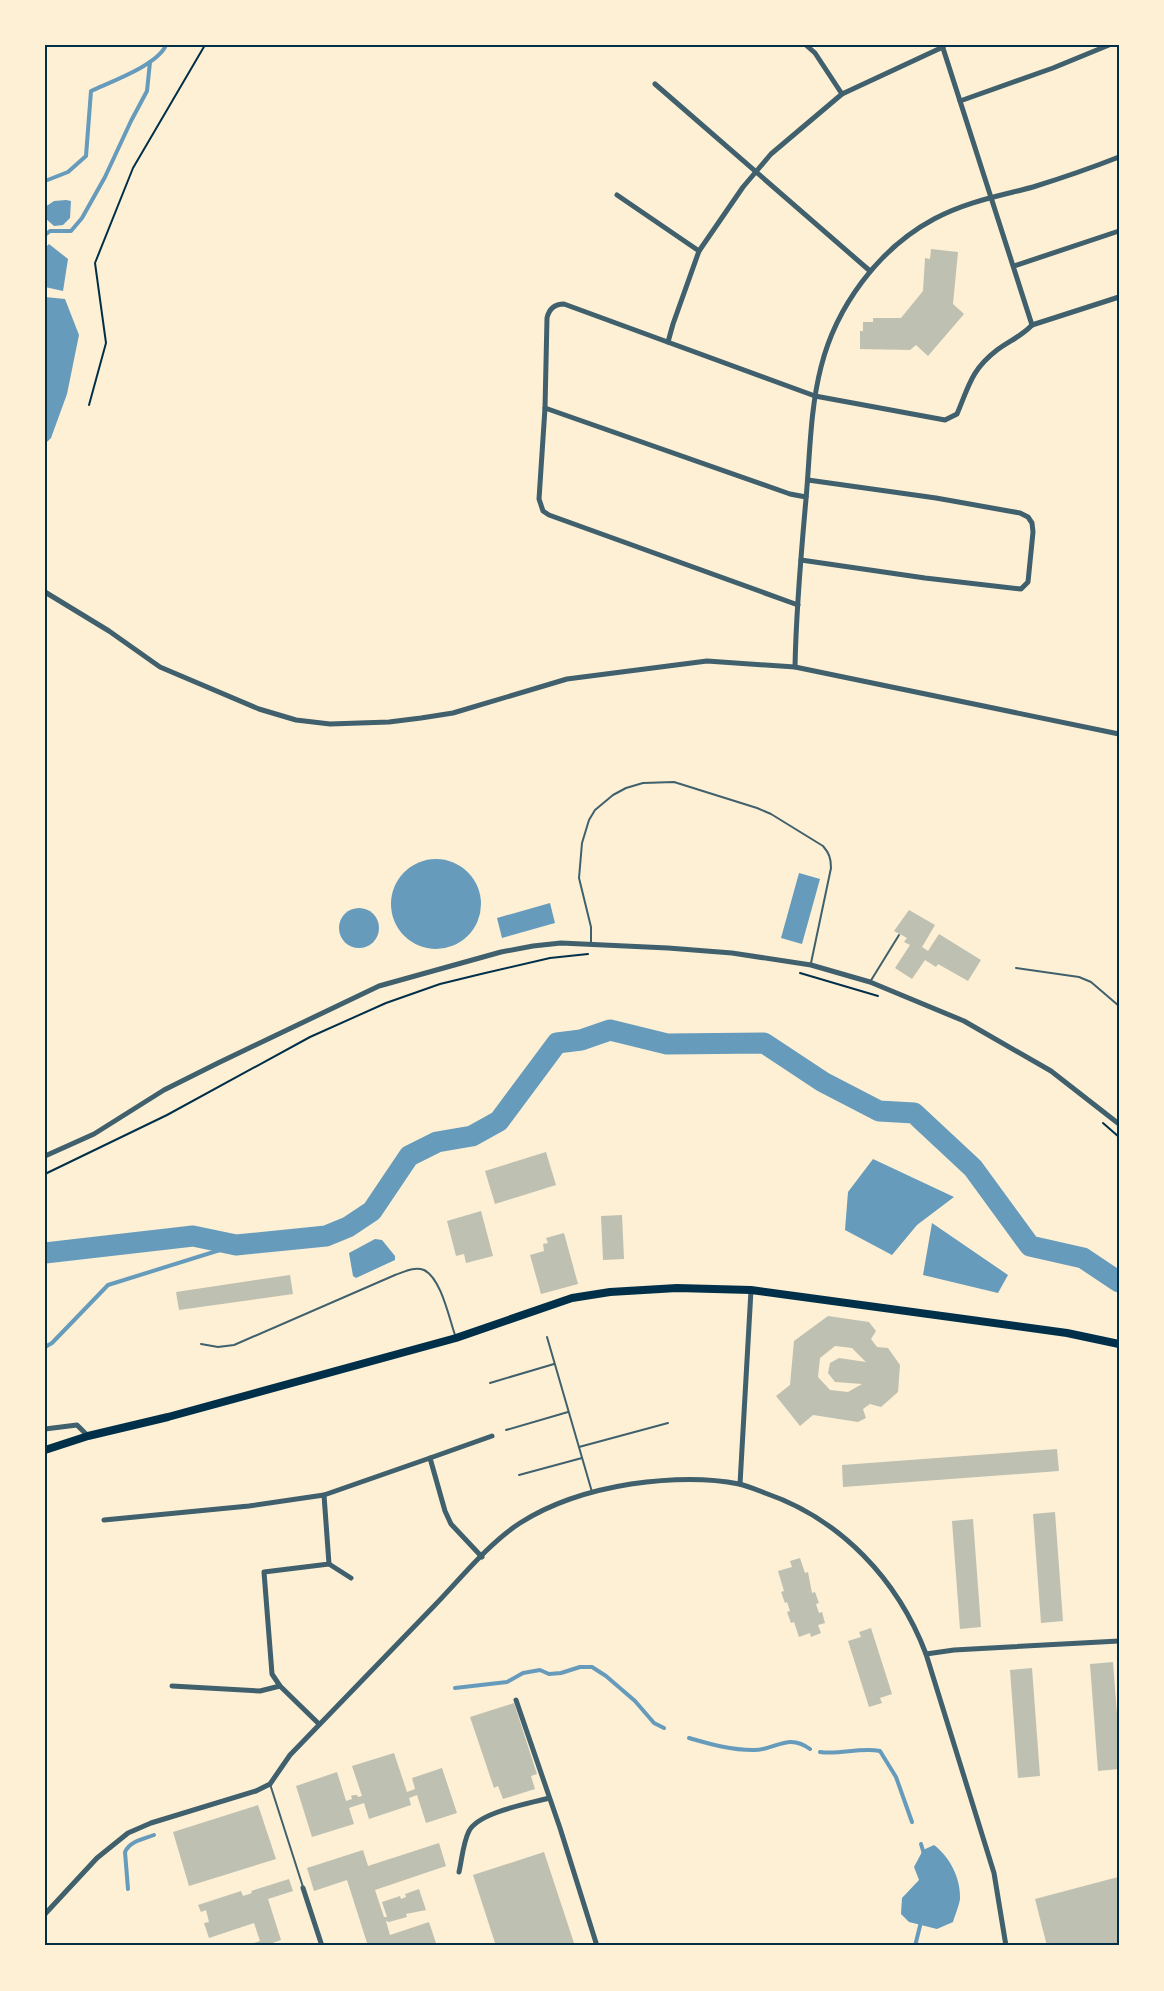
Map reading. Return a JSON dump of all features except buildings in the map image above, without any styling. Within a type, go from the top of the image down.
[{"type":"main road","points":[[45,1450],[88,1436],[168,1417],[456,1338],[572,1298],[610,1292],[677,1288],[751,1290],[1056,1332],[1119,1344]]},
{"type":"street","points":[[806,45],[815,53],[842,94]]},
{"type":"street","points":[[960,101],[1053,68],[1109,45]]},
{"type":"street","points":[[668,342],[699,251],[756,170],[795,132],[842,94],[942,46],[1032,325]]},
{"type":"street","points":[[654,84],[870,271]]},
{"type":"street","points":[[795,667],[801,560],[815,396],[821,367],[835,328],[856,290],[870,271],[906,238],[931,221],[965,206],[1074,174],[1119,157]]},
{"type":"street","points":[[617,195],[699,251]]},
{"type":"street","points":[[1014,266],[1119,231]]},
{"type":"street","points":[[798,605],[543,511],[539,499],[548,313],[554,306],[564,304],[815,396],[855,405],[949,419],[957,414],[964,391],[982,363],[1026,332],[1032,325],[1119,297]]},
{"type":"street","points":[[545,408],[790,495],[806,497]]},
{"type":"street","points":[[801,560],[1021,589],[1028,582],[1032,524],[1028,517],[1020,513],[936,498],[808,480]]},
{"type":"street","points":[[45,592],[109,631],[160,667],[259,709],[296,720],[330,724],[389,722],[442,715],[567,679],[707,661],[795,667],[1119,734]]},
{"type":"street","points":[[45,1156],[94,1134],[164,1090],[209,1067],[379,986],[469,961],[533,946],[561,943],[732,953],[811,965],[870,982],[964,1021],[1051,1071],[1119,1124]]},
{"type":"street","points":[[740,1484],[751,1290]]},
{"type":"street","points":[[45,1429],[77,1425],[88,1436]]},
{"type":"street","points":[[104,1520],[249,1506],[324,1495],[492,1436]]},
{"type":"street","points":[[430,1458],[445,1512],[451,1524],[482,1557]]},
{"type":"street","points":[[45,1914],[97,1858],[128,1833],[152,1823],[256,1791],[270,1784],[290,1755],[482,1557],[519,1523],[557,1504],[592,1492],[644,1482],[672,1480],[740,1484],[810,1512],[839,1532],[878,1571],[900,1601],[918,1632],[926,1654],[996,1880],[1006,1946]]},
{"type":"street","points":[[324,1495],[329,1564]]},
{"type":"street","points":[[320,1724],[280,1686],[272,1674],[264,1572],[329,1564],[351,1578]]},
{"type":"street","points":[[926,1654],[954,1650],[1119,1641]]},
{"type":"street","points":[[172,1686],[260,1691],[280,1686]]},
{"type":"street","points":[[516,1700],[597,1946]]},
{"type":"street","points":[[459,1872],[468,1833],[476,1822],[549,1798]]},
{"type":"street","points":[[303,1888],[322,1946]]},
{"type":"lane","points":[[591,944],[591,927],[579,878],[582,843],[589,820],[602,803],[626,788],[643,783],[674,782],[764,811],[823,846],[828,852],[831,868],[811,965]]},
{"type":"lane","points":[[870,982],[899,935]]},
{"type":"lane","points":[[1016,968],[1079,977],[1091,982],[1119,1006]]},
{"type":"lane","points":[[201,1344],[218,1347],[234,1345],[396,1275],[417,1269],[424,1270],[433,1277],[441,1292],[456,1338]]},
{"type":"lane","points":[[547,1337],[592,1492]]},
{"type":"lane","points":[[490,1383],[554,1364]]},
{"type":"lane","points":[[507,1430],[568,1412]]},
{"type":"lane","points":[[579,1447],[668,1423]]},
{"type":"lane","points":[[519,1476],[582,1458]]},
{"type":"lane","points":[[270,1784],[303,1888]]},
{"type":"path","points":[[90,405],[106,343],[95,263],[134,168],[205,45]]},
{"type":"path","points":[[45,1174],[176,1111],[310,1037],[386,1003],[440,984],[481,974],[550,958],[591,954]]},
{"type":"path","points":[[794,971],[882,997]]},
{"type":"path","points":[[1101,1122],[1119,1137]]},
{"type":"water","points":[[54,201],[71,201],[70,218],[63,225],[54,226],[45,218],[45,207]]},
{"type":"water","points":[[49,244],[68,259],[63,291],[45,287],[45,248]]},
{"type":"water","points":[[45,297],[65,299],[79,335],[67,394],[51,438],[45,444]]},
{"type":"water","points":[[436,859],[453,863],[468,872],[477,887],[481,904],[477,921],[468,936],[453,945],[436,949],[419,945],[404,936],[395,921],[391,904],[395,887],[404,872],[419,863]]},
{"type":"water","points":[[799,873],[820,879],[802,944],[781,938]]},
{"type":"water","points":[[550,903],[555,923],[502,938],[497,918]]},
{"type":"water","points":[[359,908],[373,914],[379,928],[373,942],[359,948],[345,942],[339,928],[345,914]]},
{"type":"water","points":[[873,1159],[954,1197],[917,1225],[892,1255],[845,1230],[848,1192]]},
{"type":"water","points":[[932,1223],[1008,1275],[998,1293],[923,1275]]},
{"type":"water","points":[[375,1239],[382,1240],[395,1256],[395,1260],[356,1278],[353,1276],[349,1253]]},
{"type":"water","points":[[934,1845],[953,1869],[960,1891],[953,1922],[937,1929],[909,1922],[901,1914],[902,1898],[919,1880],[914,1867],[923,1850]]},
{"type":"waterway","points":[[45,181],[68,172],[86,156],[91,91],[144,66],[154,59],[166,45]]},
{"type":"waterway","points":[[45,235],[50,231],[71,231],[82,218],[147,91],[150,62]]},
{"type":"waterway","points":[[45,1253],[193,1236],[236,1245],[326,1236],[348,1227],[372,1211],[409,1156],[437,1142],[472,1136],[499,1121],[557,1043],[581,1040],[610,1030],[667,1044],[764,1043],[823,1082],[879,1111],[914,1113],[973,1168],[1030,1246],[1083,1258],[1119,1282]]},
{"type":"waterway","points":[[45,1347],[52,1343],[108,1285],[236,1245]]},
{"type":"waterway","points":[[455,1688],[507,1682],[523,1673],[540,1670],[549,1674],[580,1667],[592,1667],[635,1701],[654,1723],[664,1728]]},
{"type":"waterway","points":[[689,1738],[745,1750],[761,1750],[788,1742],[802,1744],[810,1749]]},
{"type":"waterway","points":[[820,1752],[880,1751],[896,1777],[912,1822]]},
{"type":"waterway","points":[[128,1889],[125,1852],[134,1843],[154,1835]]},
{"type":"waterway","points":[[921,1844],[924,1854]]},
{"type":"waterway","points":[[915,1946],[921,1922]]}]
